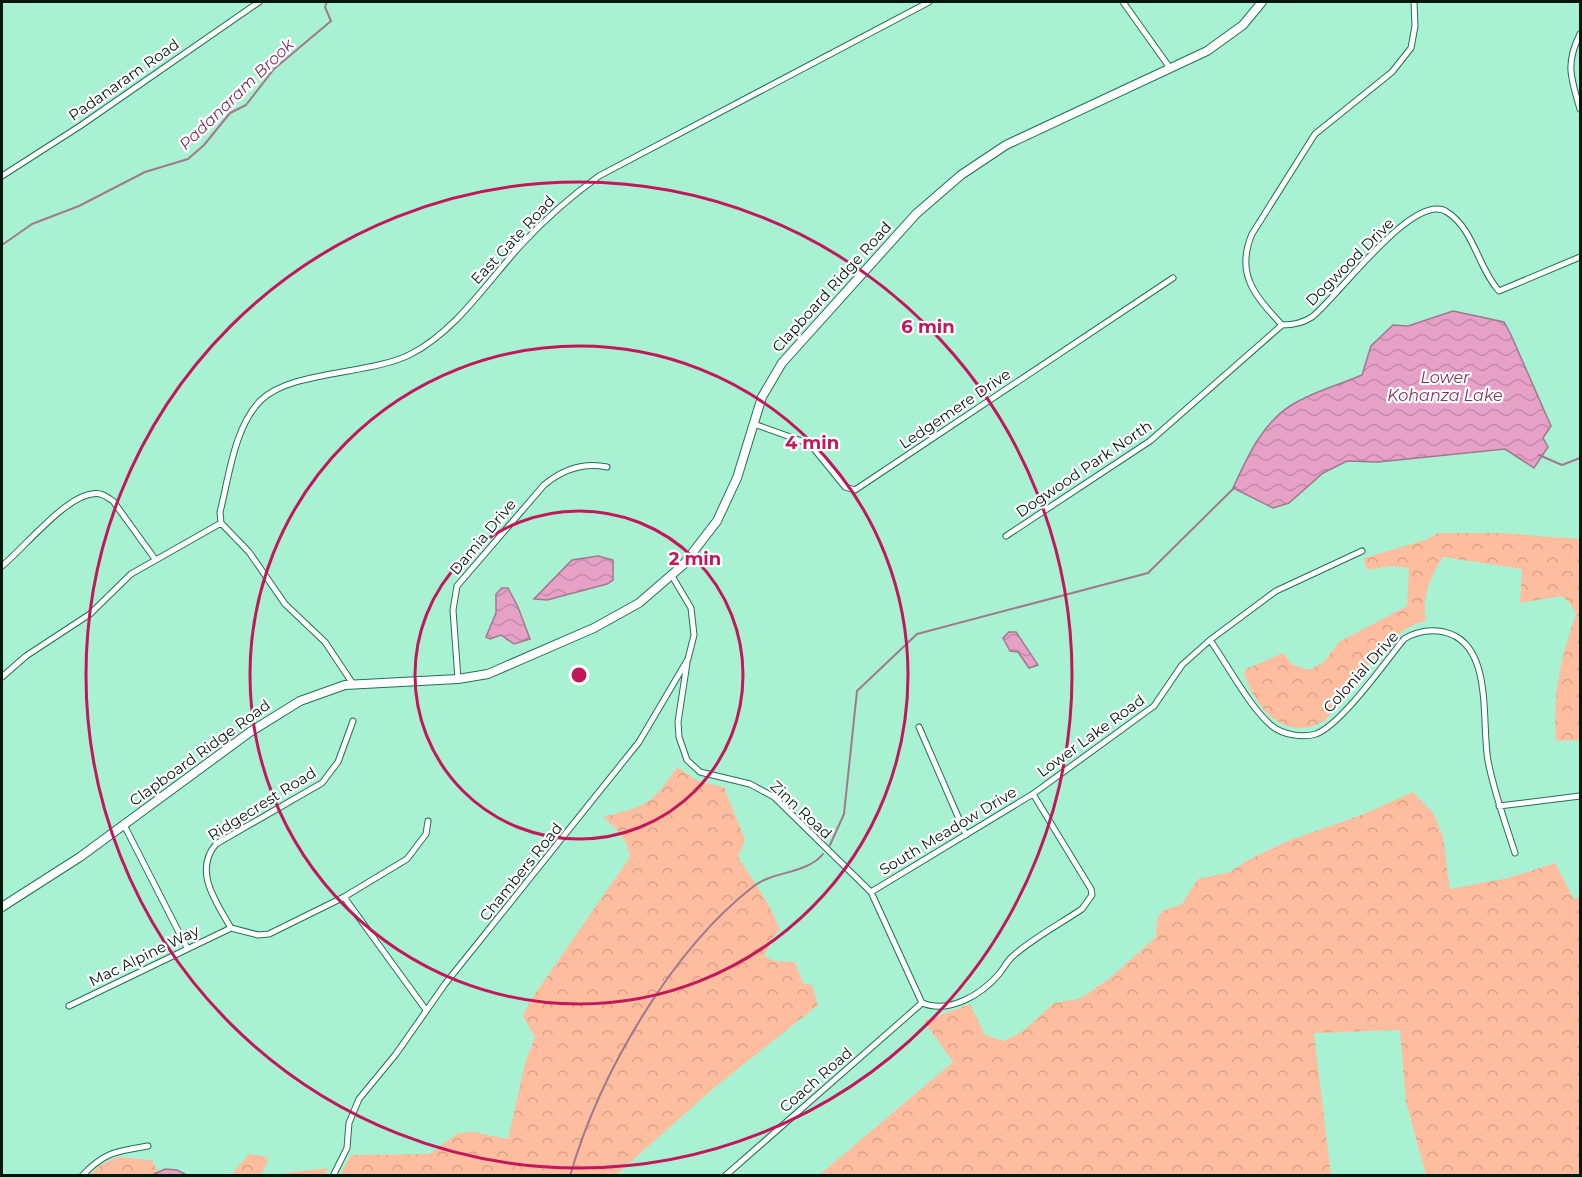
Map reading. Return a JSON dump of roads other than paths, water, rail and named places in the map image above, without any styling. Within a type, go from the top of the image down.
[{"type":"main road","name":"Clapboard Ridge Road","points":[[2,907],[65,868],[279,712],[323,692],[353,684],[458,679],[488,674],[594,628],[639,603],[672,576],[701,542],[728,500],[768,384],[791,351],[894,237],[937,194],[1013,141],[1170,68],[1225,39],[1243,25],[1262,2]]},
{"type":"street","name":"Padanaram Road","points":[[2,176],[80,126],[259,2]]},
{"type":"street","name":"East Gate Road","points":[[221,523],[220,512],[242,433],[249,417],[270,394],[306,381],[410,355],[445,330],[552,211],[599,176],[929,2]]},
{"type":"street","points":[[1122,2],[1170,68]]},
{"type":"street","points":[[1282,325],[1260,302],[1244,267],[1246,247],[1315,134],[1392,72],[1411,48],[1415,26],[1414,2]]},
{"type":"street","points":[[1581,34],[1571,53],[1570,78],[1581,109]]},
{"type":"street","name":"Dogwood Drive","points":[[1282,325],[1294,325],[1311,318],[1375,250],[1410,219],[1429,209],[1445,210],[1461,222],[1487,279],[1499,291],[1581,257]]},
{"type":"street","name":"Ledgemere Drive","points":[[754,424],[810,444],[845,487],[855,490],[1173,278]]},
{"type":"street","name":"Dogwood Park North","points":[[1006,536],[1150,441],[1282,325]]},
{"type":"street","name":"Damia Drive","points":[[458,679],[454,596],[464,575],[544,485],[557,474],[594,464],[607,467]]},
{"type":"street","points":[[2,566],[75,500],[92,494],[104,495],[113,501],[155,559]]},
{"type":"street","points":[[2,677],[26,656],[90,614],[131,574],[221,523],[249,552],[285,604],[328,646],[353,684]]},
{"type":"street","name":"Lower Lake Road","points":[[1033,794],[1154,706],[1182,665],[1210,640],[1276,591],[1362,551]]},
{"type":"street","name":"Chambers Road","points":[[333,1176],[346,1148],[349,1123],[359,1099],[396,1054],[426,1010],[639,742],[688,659],[694,635],[691,608],[672,576]]},
{"type":"street","name":"Colonial Drive","points":[[1210,640],[1261,714],[1273,727],[1285,733],[1303,736],[1317,733],[1340,716],[1404,639],[1413,634],[1432,630],[1461,639],[1478,662],[1488,757],[1515,853]]},
{"type":"street","name":"Zinn Road","points":[[688,659],[678,722],[679,737],[687,760],[700,772],[750,784],[774,797],[871,892],[922,1003]]},
{"type":"street","name":"Ridgecrest Road","points":[[231,928],[207,880],[206,866],[209,853],[216,844],[322,783],[338,762],[353,721]]},
{"type":"street","points":[[919,727],[966,834]]},
{"type":"street","name":"South Meadow Drive","points":[[871,892],[1033,794],[1091,889],[1089,901],[1083,909],[1011,957],[998,975],[974,994],[953,1006],[934,1008],[922,1003]]},
{"type":"street","points":[[1500,806],[1581,796]]},
{"type":"street","points":[[231,928],[258,935],[269,934],[344,897],[407,859],[426,834],[428,821]]},
{"type":"street","points":[[124,825],[187,948]]},
{"type":"street","points":[[344,897],[426,1010]]},
{"type":"street","name":"Mac Alpine Way","points":[[69,1006],[231,928]]},
{"type":"street","name":"Coach Road","points":[[724,1176],[922,1003]]},
{"type":"street","points":[[82,1176],[97,1160],[107,1154],[148,1146]]},
{"type":"water","name":"Lower Kohanza Lake","points":[[1453,311],[1504,322],[1511,335],[1551,426],[1543,438],[1548,447],[1534,468],[1505,449],[1378,462],[1347,461],[1323,473],[1289,503],[1273,508],[1233,488],[1256,443],[1280,414],[1307,397],[1362,375],[1371,346],[1393,325],[1408,326]]},
{"type":"water","points":[[598,556],[613,560],[613,580],[607,584],[547,600],[534,599],[572,560]]},
{"type":"water","points":[[502,588],[508,588],[530,639],[514,644],[501,635],[490,639],[486,637],[496,613],[496,594]]},
{"type":"water","points":[[1009,632],[1016,632],[1038,665],[1029,668],[1018,652],[1010,651],[1003,638]]},
{"type":"water","points":[[165,1169],[177,1170],[187,1175],[152,1175]]},
{"type":"waterway","name":"Padanaram Brook","points":[[2,245],[32,224],[79,206],[145,172],[188,159],[204,145],[230,113],[246,105],[274,69],[331,21],[325,7],[327,2]]},
{"type":"waterway","points":[[1539,455],[1562,465],[1580,458]]},
{"type":"waterway","points":[[830,845],[844,814],[857,691],[917,634],[1148,573],[1235,487]]},
{"type":"waterway","points":[[570,1176],[599,1097],[619,1057],[667,979],[694,944],[723,913],[754,886],[771,877],[808,865],[823,854]]}]
